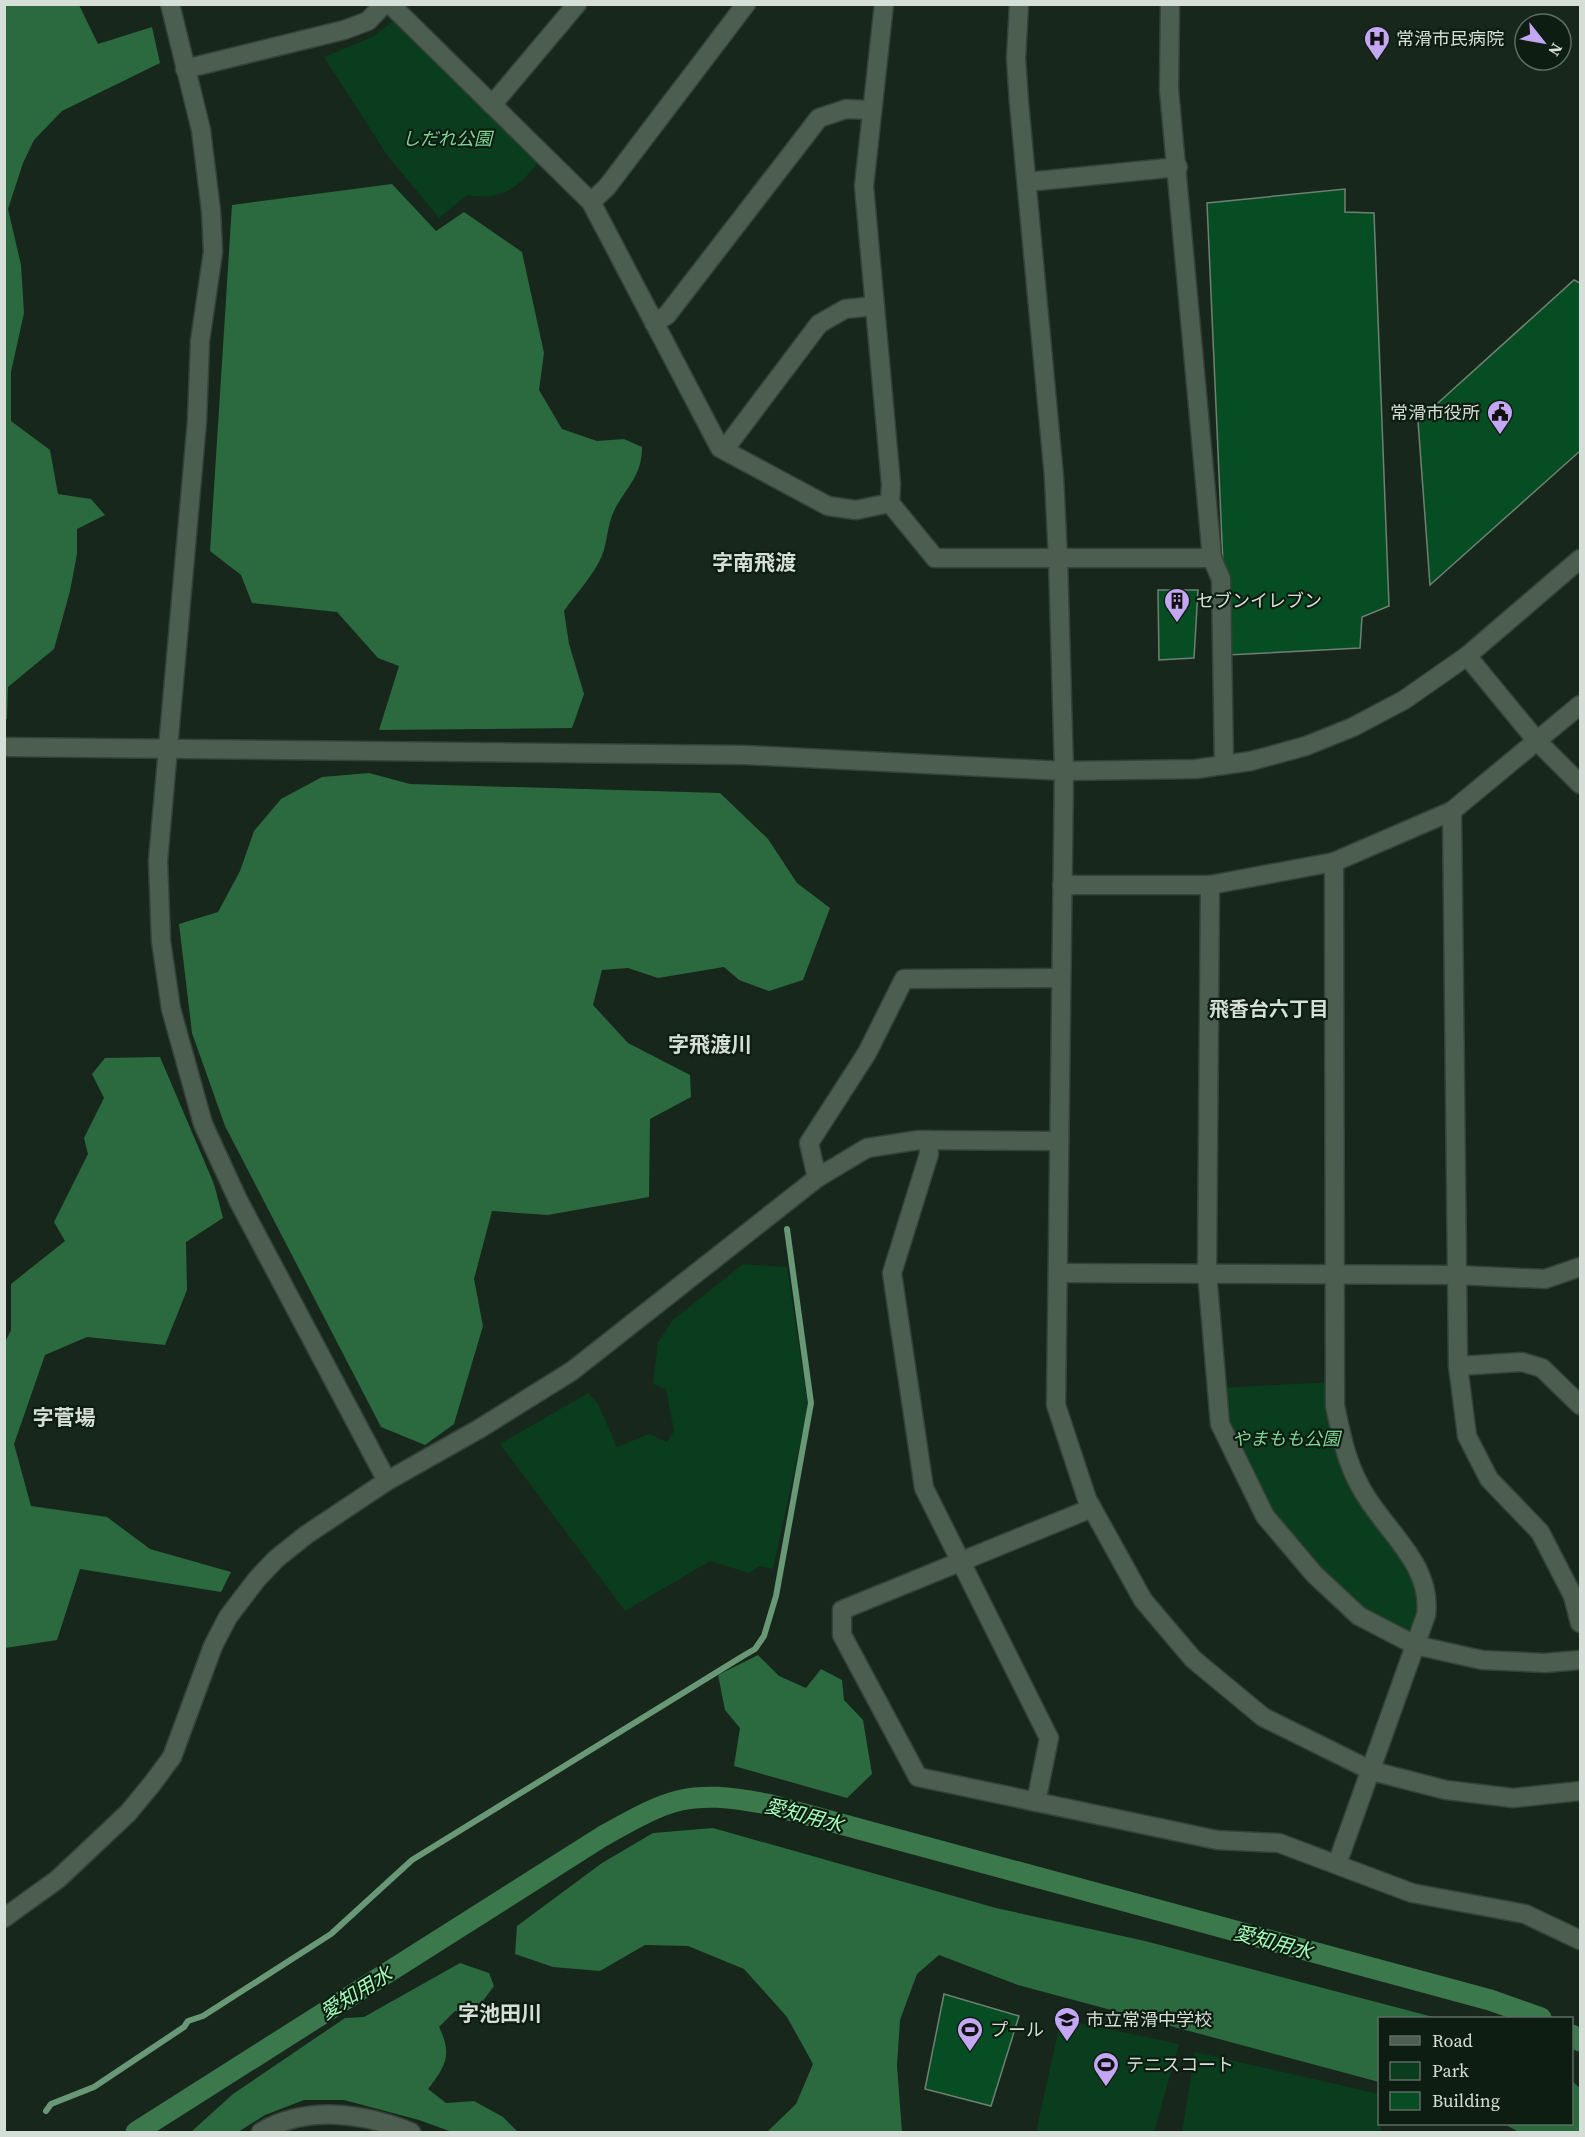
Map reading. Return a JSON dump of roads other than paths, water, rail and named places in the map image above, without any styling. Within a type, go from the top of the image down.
[{"type":"street","points":[[170,4],[201,130],[211,211],[213,252],[200,341],[197,421],[158,861],[161,941],[171,1010],[203,1124],[238,1200],[387,1481]]},
{"type":"street","points":[[185,69],[344,30],[368,21],[384,4]]},
{"type":"street","points":[[390,4],[591,202],[720,448],[828,506],[856,510],[890,503]]},
{"type":"street","points":[[492,105],[577,4]]},
{"type":"street","points":[[591,202],[607,187],[746,4]]},
{"type":"street","points":[[884,4],[864,186],[891,484],[890,503],[935,558],[1212,558]]},
{"type":"street","points":[[1019,4],[1016,58],[1054,477],[1064,771],[1058,1141],[1060,1273],[1056,1405],[1092,1508],[1143,1600],[1193,1659],[1263,1717],[1372,1771],[1446,1790],[1513,1798],[1581,1791]]},
{"type":"street","points":[[1170,4],[1168,67],[1212,558],[1221,579],[1224,765]]},
{"type":"street","points":[[654,323],[667,315],[819,118],[846,108],[872,110]]},
{"type":"street","points":[[1027,182],[1178,167]]},
{"type":"street","points":[[724,450],[819,324],[845,309],[875,306]]},
{"type":"street","points":[[4,747],[745,755],[1064,771],[1196,769],[1251,761],[1306,746],[1353,728],[1404,700],[1467,656],[1581,559]]},
{"type":"street","points":[[1467,656],[1537,741],[1581,784]]},
{"type":"street","points":[[1062,885],[1210,885],[1334,862],[1452,811],[1581,705]]},
{"type":"street","points":[[1452,811],[1458,1366],[1467,1436],[1489,1479],[1540,1533],[1573,1596],[1581,1623]]},
{"type":"street","points":[[1334,862],[1334,1382],[1342,1441],[1360,1488],[1379,1519],[1417,1566],[1427,1591],[1426,1615],[1337,1864]]},
{"type":"street","points":[[1210,885],[1207,1273],[1221,1424],[1264,1516],[1314,1574],[1359,1616],[1415,1645],[1482,1660],[1545,1663],[1581,1660]]},
{"type":"street","points":[[817,1178],[809,1143],[867,1053],[904,978],[1061,978]]},
{"type":"street","points":[[4,1918],[58,1879],[128,1813],[152,1784],[172,1756],[213,1646],[228,1617],[257,1579],[276,1559],[306,1534],[387,1481],[479,1429],[572,1371],[817,1178],[867,1148],[928,1140],[1058,1141]]},
{"type":"street","points":[[928,1140],[929,1154],[892,1273],[924,1488],[1049,1738],[1036,1802]]},
{"type":"street","points":[[1060,1273],[1334,1273],[1545,1279],[1581,1268]]},
{"type":"street","points":[[1458,1366],[1522,1362],[1542,1368],[1581,1405]]},
{"type":"street","points":[[1092,1508],[842,1610],[842,1635],[918,1777],[1217,1840],[1279,1843],[1412,1893],[1525,1914],[1581,1940]]},
{"type":"street","points":[[261,2133],[280,2121],[336,2113],[391,2125],[411,2133]]},
{"type":"waterway","points":[[46,2111],[51,2104],[94,2087],[184,2027],[188,2021],[203,2016],[331,1934],[412,1860],[755,1649],[764,1636],[776,1596],[811,1403],[787,1229]]},
{"type":"waterway","name":"愛知用水","points":[[136,2132],[603,1836],[664,1805],[698,1798],[718,1797],[767,1804],[1490,2000],[1538,2017]]},
{"type":"waterway","name":"愛知用水","points":[[1573,2036],[1580,2041]]},
{"type":"place","name":"常滑市民病院","points":[[1377,62]]},
{"type":"place","name":"常滑市役所","points":[[1500,436]]},
{"type":"place","name":"セブンイレブン","points":[[1177,624]]},
{"type":"place","name":"市立常滑中学校","points":[[1067,2043]]},
{"type":"place","name":"プール","points":[[970,2053]]},
{"type":"place","name":"テニスコート","points":[[1106,2088]]},
{"type":"district","name":"字南飛渡","points":[[754,563]]},
{"type":"district","name":"飛香台六丁目","points":[[1269,1009]]},
{"type":"district","name":"字飛渡川","points":[[710,1045]]},
{"type":"district","name":"字菅場","points":[[64,1418]]},
{"type":"district","name":"字池田川","points":[[500,2014]]},
{"type":"park label","name":"しだれ公園","points":[[447,139]]},
{"type":"park label","name":"やまもも公園","points":[[1286,1439]]}]
